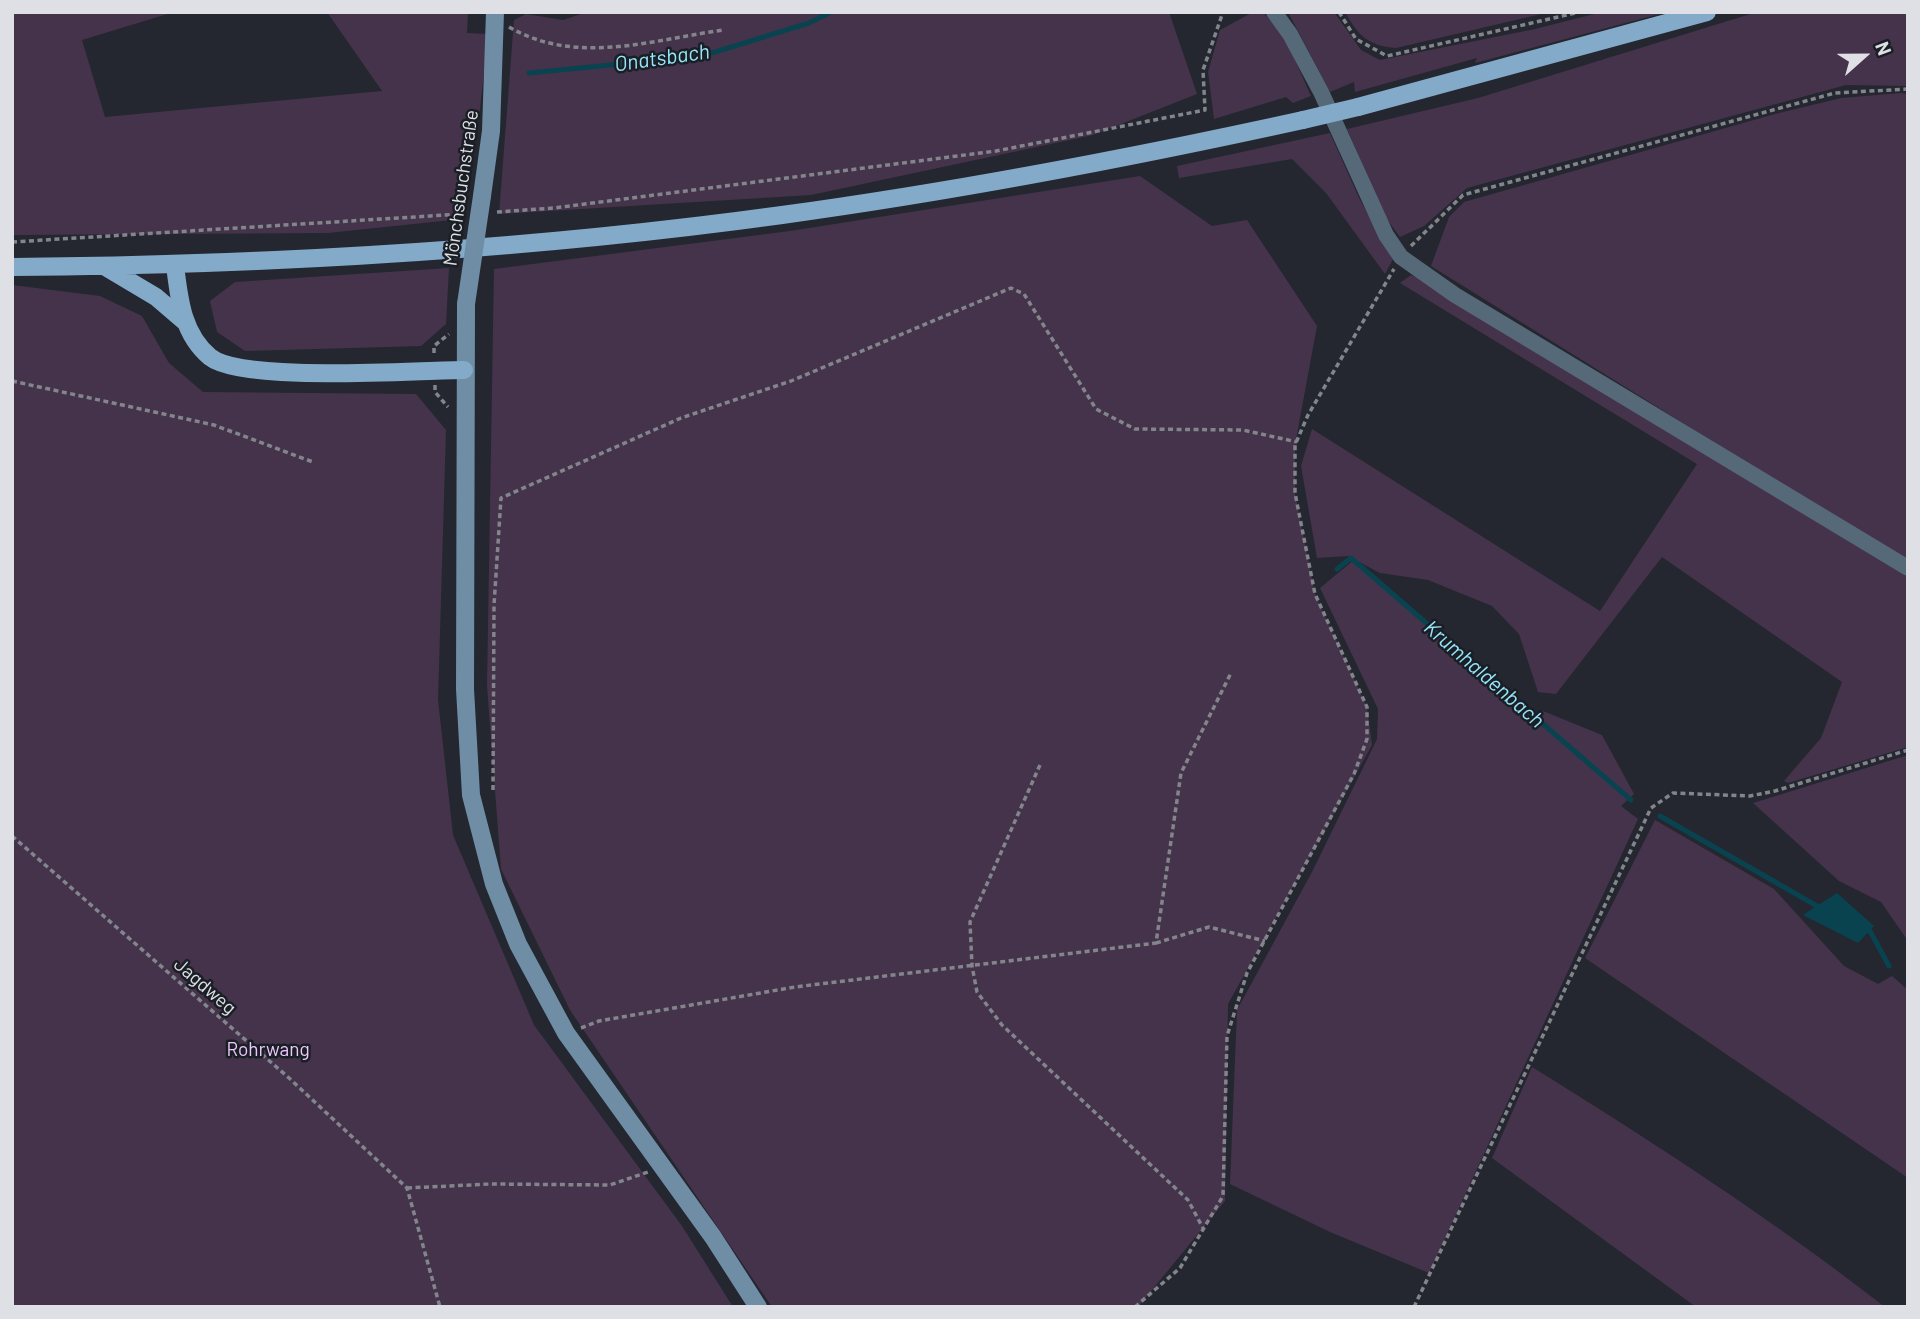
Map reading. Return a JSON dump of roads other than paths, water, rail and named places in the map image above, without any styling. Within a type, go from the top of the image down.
[{"type":"main road","points":[[12,267],[175,265],[494,246],[780,215],[1079,167],[1303,120],[1707,12]]},
{"type":"main road","points":[[175,265],[184,321]]},
{"type":"main road","points":[[103,266],[156,298],[184,321],[212,359],[240,370],[464,370]]},
{"type":"street","points":[[1274,12],[1297,46],[1361,186],[1401,257],[1455,295],[1908,568]]},
{"type":"street","name":"Mönchsbuchstraße","points":[[495,15],[491,131],[483,204],[466,303],[465,689],[471,795],[494,884],[518,944],[566,1033],[655,1174],[713,1237],[758,1307]]},
{"type":"water","points":[[1837,893],[1874,926],[1858,943],[1803,915]]},
{"type":"waterway","name":"Onatsbach","points":[[529,73],[702,56],[809,23],[831,12]]},
{"type":"waterway","name":"Krumhaldenbach","points":[[1337,569],[1351,558],[1631,800]]},
{"type":"waterway","name":"Krumhaldenbach","points":[[1660,816],[1817,906]]},
{"type":"waterway","name":"Krumhaldenbach","points":[[1870,931],[1889,966]]},
{"type":"park label","name":"Rohrwang","points":[[268,1050]]}]
